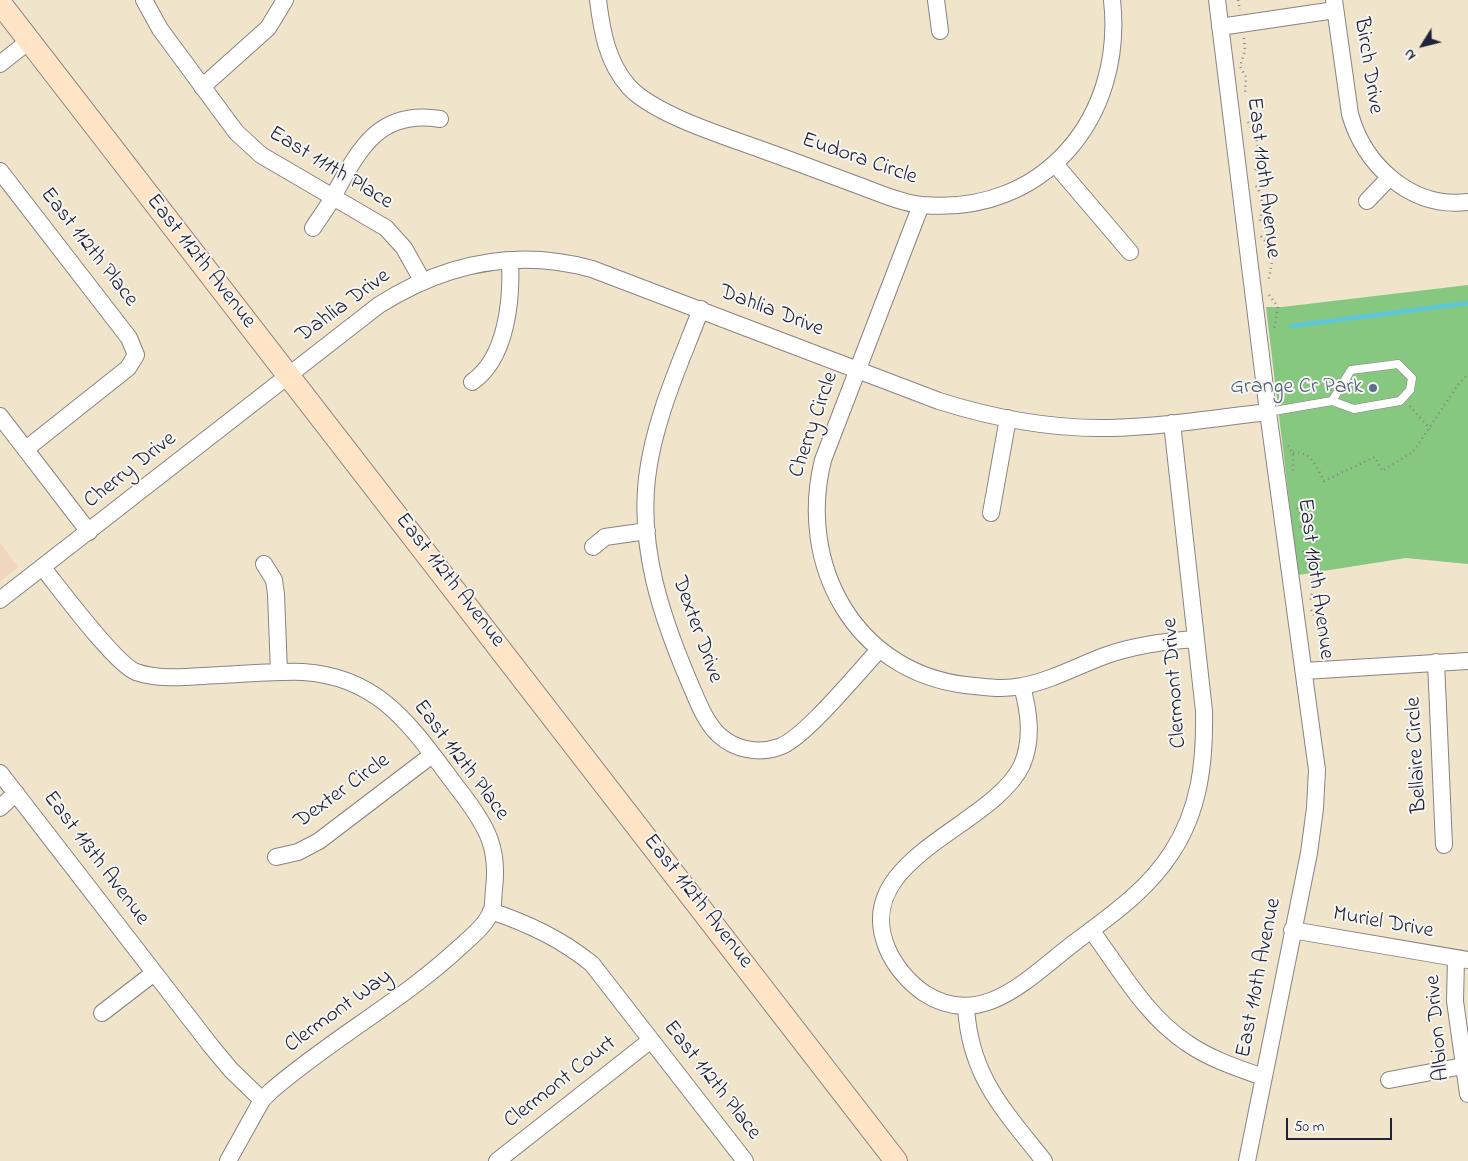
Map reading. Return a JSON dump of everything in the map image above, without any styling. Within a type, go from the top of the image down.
[{"type":"street","name":"East 111th Place","points":[[144,0],[151,16],[202,87],[248,145],[260,156],[386,228],[404,248],[422,280]]},
{"type":"street","points":[[202,87],[268,28],[285,0]]},
{"type":"street","name":"Eudora Circle","points":[[598,0],[601,24],[612,63],[631,89],[649,103],[699,127],[883,194],[921,205],[961,204],[990,199],[1024,186],[1054,164],[1083,133],[1106,85],[1113,48],[1112,0]]},
{"type":"street","points":[[936,0],[940,31]]},
{"type":"street","name":"East 110th Avenue","points":[[1216,0],[1268,412],[1314,745],[1316,789],[1308,853],[1247,1161]]},
{"type":"street","name":"East 112th Avenue","points":[[0,3],[896,1161]]},
{"type":"street","points":[[1220,27],[1334,5]]},
{"type":"street","name":"Birch Drive","points":[[1334,5],[1350,114],[1354,130],[1370,158],[1389,178],[1414,193],[1437,200],[1468,202]]},
{"type":"street","points":[[0,64],[29,41]]},
{"type":"street","points":[[313,228],[333,198],[351,162],[377,131],[405,119],[440,119]]},
{"type":"street","points":[[1054,164],[1130,252]]},
{"type":"street","name":"East 112th Place","points":[[0,171],[129,338],[136,355],[128,368],[26,449]]},
{"type":"street","points":[[1367,201],[1389,178]]},
{"type":"street","name":"Cherry Circle","points":[[921,205],[823,460],[815,495],[816,525],[820,551],[831,588],[854,624],[879,650],[909,669],[937,680],[988,688],[1022,686],[1136,646],[1196,639]]},
{"type":"street","points":[[472,382],[484,372],[492,357],[508,315],[512,291],[510,260]]},
{"type":"street","name":"Dahlia Drive","points":[[288,376],[379,305],[422,280],[444,273],[510,260],[547,260],[572,264],[622,279],[858,368],[939,401],[968,410],[1036,424],[1082,428],[1137,427],[1268,412]]},
{"type":"street","name":"Dexter Drive","points":[[701,309],[660,420],[647,478],[647,531],[652,578],[666,626],[707,718],[714,729],[729,742],[741,748],[762,751],[790,742],[879,650]]},
{"type":"street","name":"Cherry Drive","points":[[0,600],[288,376]]},
{"type":"street","points":[[0,416],[88,532]]},
{"type":"street","points":[[991,513],[1008,418]]},
{"type":"street","name":"Clermont Drive","points":[[966,1007],[999,998],[1129,902],[1152,878],[1172,852],[1195,806],[1205,752],[1204,711],[1172,423]]},
{"type":"street","points":[[593,547],[605,537],[647,531]]},
{"type":"street","points":[[264,564],[274,580],[276,594],[279,672]]},
{"type":"street","name":"East 112th Place","points":[[43,568],[109,649],[123,664],[136,672],[170,676],[306,672],[340,678],[371,691],[390,706],[432,755],[476,812],[493,846],[495,880],[492,911],[555,937],[592,964],[745,1161]]},
{"type":"street","points":[[1304,672],[1468,660]]},
{"type":"street","name":"Bellaire Circle","points":[[1436,662],[1444,845]]},
{"type":"street","points":[[1022,686],[1028,709],[1029,732],[1027,748],[1018,770],[996,796],[922,851],[903,869],[890,888],[883,913],[882,929],[886,946],[903,974],[916,987],[933,998],[951,1005],[966,1007],[970,1044],[980,1073],[1009,1116],[1044,1161]]},
{"type":"street","name":"Dexter Circle","points":[[276,857],[298,852],[319,840],[432,755]]},
{"type":"street","name":"East 113th Avenue","points":[[0,773],[231,1070],[262,1100]]},
{"type":"street","points":[[0,808],[16,793]]},
{"type":"street","name":"Clermont Way","points":[[228,1161],[262,1100],[286,1077],[443,963],[478,931],[492,911]]},
{"type":"street","points":[[1091,930],[1148,1008],[1175,1034],[1212,1058],[1263,1077]]},
{"type":"street","name":"Muriel Drive","points":[[1292,930],[1462,959]]},
{"type":"street","name":"Albion Drive","points":[[1462,959],[1455,1001],[1468,1094]]},
{"type":"street","points":[[102,1013],[154,973]]},
{"type":"street","name":"Clermont Court","points":[[497,1161],[651,1040]]},
{"type":"street","points":[[1389,1080],[1463,1066]]},
{"type":"lane","points":[[1268,412],[1332,401],[1354,409],[1400,401],[1410,390],[1412,378],[1398,364],[1351,370],[1332,401]]},
{"type":"path","points":[[1238,0],[1246,51],[1240,66],[1246,77],[1245,96]]},
{"type":"path","points":[[1244,116],[1257,138],[1260,160],[1251,179],[1261,192],[1263,206],[1260,224]]},
{"type":"path","points":[[1259,233],[1270,246],[1272,266],[1266,290],[1278,307],[1274,328],[1275,337]]},
{"type":"path","points":[[1292,453],[1299,452],[1311,458],[1324,480],[1375,457],[1382,471],[1413,452],[1430,429],[1453,391],[1468,374]]},
{"type":"path","points":[[1400,401],[1410,406],[1430,429]]},
{"type":"path","points":[[1285,441],[1292,453],[1293,473]]},
{"type":"path","points":[[1293,502],[1302,516],[1300,534]]},
{"type":"path","points":[[1299,544],[1312,567],[1314,581],[1309,607],[1320,625],[1328,670]]},
{"type":"shaded area","points":[[0,543],[18,567],[0,581]]},
{"type":"green space","points":[[1468,285],[1468,564],[1406,558],[1298,575],[1266,307],[1282,307]]},
{"type":"waterway","points":[[1291,326],[1468,303]]},
{"type":"place","name":"Grange Cr Park","points":[[1373,388]]}]
